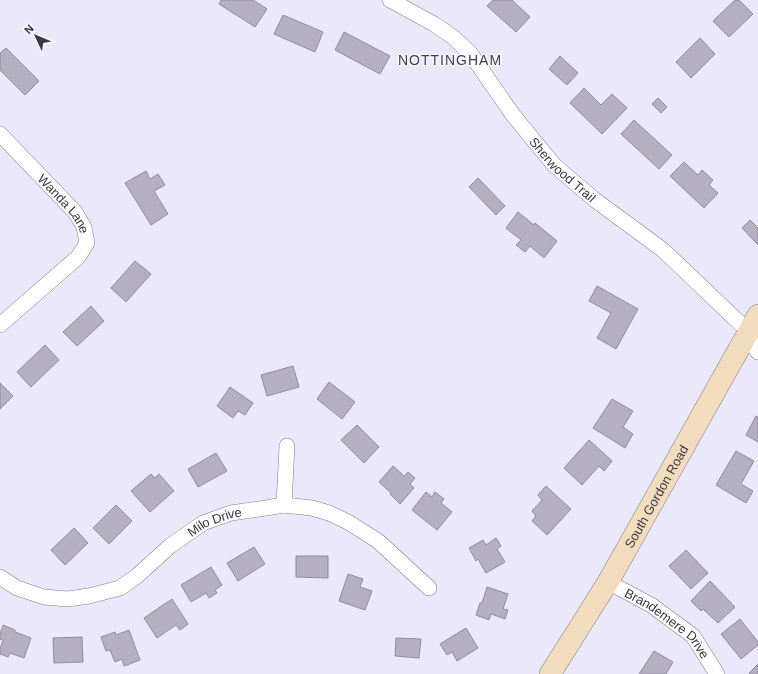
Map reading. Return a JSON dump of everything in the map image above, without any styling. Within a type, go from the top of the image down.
[{"type":"street","name":"Sherwood Trail","points":[[390,0],[434,24],[453,37],[470,53],[513,115],[554,165],[595,200],[663,250],[753,323]]},
{"type":"street","name":"Wanda Lane","points":[[0,134],[75,212],[84,227],[87,243],[78,257],[0,325]]},
{"type":"street","points":[[753,323],[750,340],[758,352]]},
{"type":"street","name":"South Gordon Road","points":[[550,674],[608,582],[753,323]]},
{"type":"street","points":[[284,505],[287,446]]},
{"type":"street","name":"Milo Drive","points":[[0,577],[18,588],[44,597],[68,599],[88,596],[120,588],[137,576],[170,546],[203,523],[231,513],[284,505],[312,508],[329,513],[348,522],[378,541],[430,588]]},
{"type":"street","name":"Brandemere Drive","points":[[608,582],[651,605],[693,636],[717,674]]},
{"type":"building","points":[[221,0],[253,0],[267,9],[255,27],[219,4]]},
{"type":"building","points":[[493,0],[512,0],[530,17],[516,32],[487,6]]},
{"type":"building","points":[[735,0],[739,0],[753,14],[729,37],[713,21]]},
{"type":"building","points":[[283,15],[323,32],[315,52],[274,34]]},
{"type":"building","points":[[344,32],[390,56],[380,74],[335,50]]},
{"type":"building","points":[[700,38],[715,54],[691,78],[676,62]]},
{"type":"building","points":[[6,48],[39,81],[25,95],[0,70],[0,53]]},
{"type":"building","points":[[560,56],[578,73],[567,85],[549,69]]},
{"type":"building","points":[[584,88],[601,105],[612,94],[627,108],[602,134],[570,103]]},
{"type":"building","points":[[658,98],[667,107],[661,113],[652,104]]},
{"type":"building","points":[[634,120],[672,155],[659,169],[621,134]]},
{"type":"building","points":[[684,162],[698,175],[702,170],[713,180],[709,185],[718,193],[704,208],[670,176]]},
{"type":"building","points":[[146,171],[150,179],[158,174],[165,185],[154,191],[168,214],[151,225],[125,183]]},
{"type":"building","points":[[478,178],[505,206],[496,215],[469,187]]},
{"type":"building","points":[[518,212],[534,225],[535,223],[557,241],[544,258],[530,246],[525,252],[516,245],[521,240],[506,228]]},
{"type":"building","points":[[750,220],[758,228],[758,245],[742,228]]},
{"type":"building","points":[[135,261],[151,274],[126,302],[111,288]]},
{"type":"building","points":[[597,286],[638,309],[616,349],[597,338],[611,313],[589,301]]},
{"type":"building","points":[[91,306],[104,321],[77,346],[63,332]]},
{"type":"building","points":[[45,345],[59,360],[31,387],[17,372]]},
{"type":"building","points":[[293,366],[299,387],[267,396],[261,375]]},
{"type":"building","points":[[329,382],[355,402],[342,419],[317,399]]},
{"type":"building","points":[[0,383],[13,396],[0,409]]},
{"type":"building","points":[[230,387],[253,403],[245,415],[238,411],[233,418],[217,406]]},
{"type":"building","points":[[612,399],[633,411],[623,427],[633,434],[625,448],[593,428]]},
{"type":"building","points":[[756,416],[758,417],[758,442],[746,435]]},
{"type":"building","points":[[357,425],[379,447],[364,463],[341,440]]},
{"type":"building","points":[[589,440],[612,461],[604,471],[599,466],[582,485],[564,468]]},
{"type":"building","points":[[736,451],[754,461],[741,484],[753,491],[746,503],[716,485]]},
{"type":"building","points":[[216,453],[227,471],[198,487],[188,469]]},
{"type":"building","points":[[393,466],[404,476],[408,472],[415,478],[410,484],[414,488],[400,504],[379,482]]},
{"type":"building","points":[[151,474],[155,478],[159,474],[174,491],[150,512],[131,491]]},
{"type":"building","points":[[546,486],[571,509],[547,535],[532,521],[536,516],[532,511],[542,500],[538,495]]},
{"type":"building","points":[[426,492],[432,497],[435,492],[444,499],[441,503],[452,512],[437,530],[412,510]]},
{"type":"building","points":[[116,505],[132,521],[109,544],[93,528]]},
{"type":"building","points":[[74,528],[88,543],[65,565],[51,550]]},
{"type":"building","points":[[496,538],[501,546],[497,549],[505,562],[486,573],[478,559],[476,561],[469,548],[483,540],[486,545]]},
{"type":"building","points":[[254,547],[265,564],[238,581],[227,563]]},
{"type":"building","points":[[686,550],[708,573],[691,589],[669,566]]},
{"type":"building","points":[[296,556],[328,556],[328,578],[296,577]]},
{"type":"building","points":[[211,567],[222,585],[215,590],[217,593],[209,598],[206,593],[191,602],[181,585]]},
{"type":"building","points":[[348,574],[363,579],[360,587],[372,591],[365,610],[339,601]]},
{"type":"building","points":[[710,581],[735,607],[718,623],[703,609],[701,611],[691,601]]},
{"type":"building","points":[[487,587],[508,594],[503,609],[508,610],[505,619],[491,614],[489,620],[476,615]]},
{"type":"building","points":[[172,599],[188,624],[180,630],[176,625],[157,638],[144,618]]},
{"type":"building","points":[[740,619],[758,642],[758,645],[741,659],[721,634]]},
{"type":"building","points":[[3,625],[15,630],[15,632],[31,638],[24,658],[10,653],[8,657],[0,654],[3,640],[0,639],[0,634]]},
{"type":"building","points":[[466,628],[478,648],[457,661],[452,652],[447,655],[440,644]]},
{"type":"building","points":[[129,630],[140,660],[124,666],[122,659],[115,662],[110,650],[106,651],[101,637],[115,632],[116,635]]},
{"type":"building","points":[[82,637],[83,662],[54,663],[53,638]]},
{"type":"building","points":[[396,638],[421,639],[419,658],[395,656]]},
{"type":"building","points":[[654,651],[673,662],[666,674],[639,674]]},
{"type":"building","points":[[758,664],[758,674],[750,674],[749,673]]},
{"type":"district","name":"NOTTINGHAM","points":[[450,60]]}]
